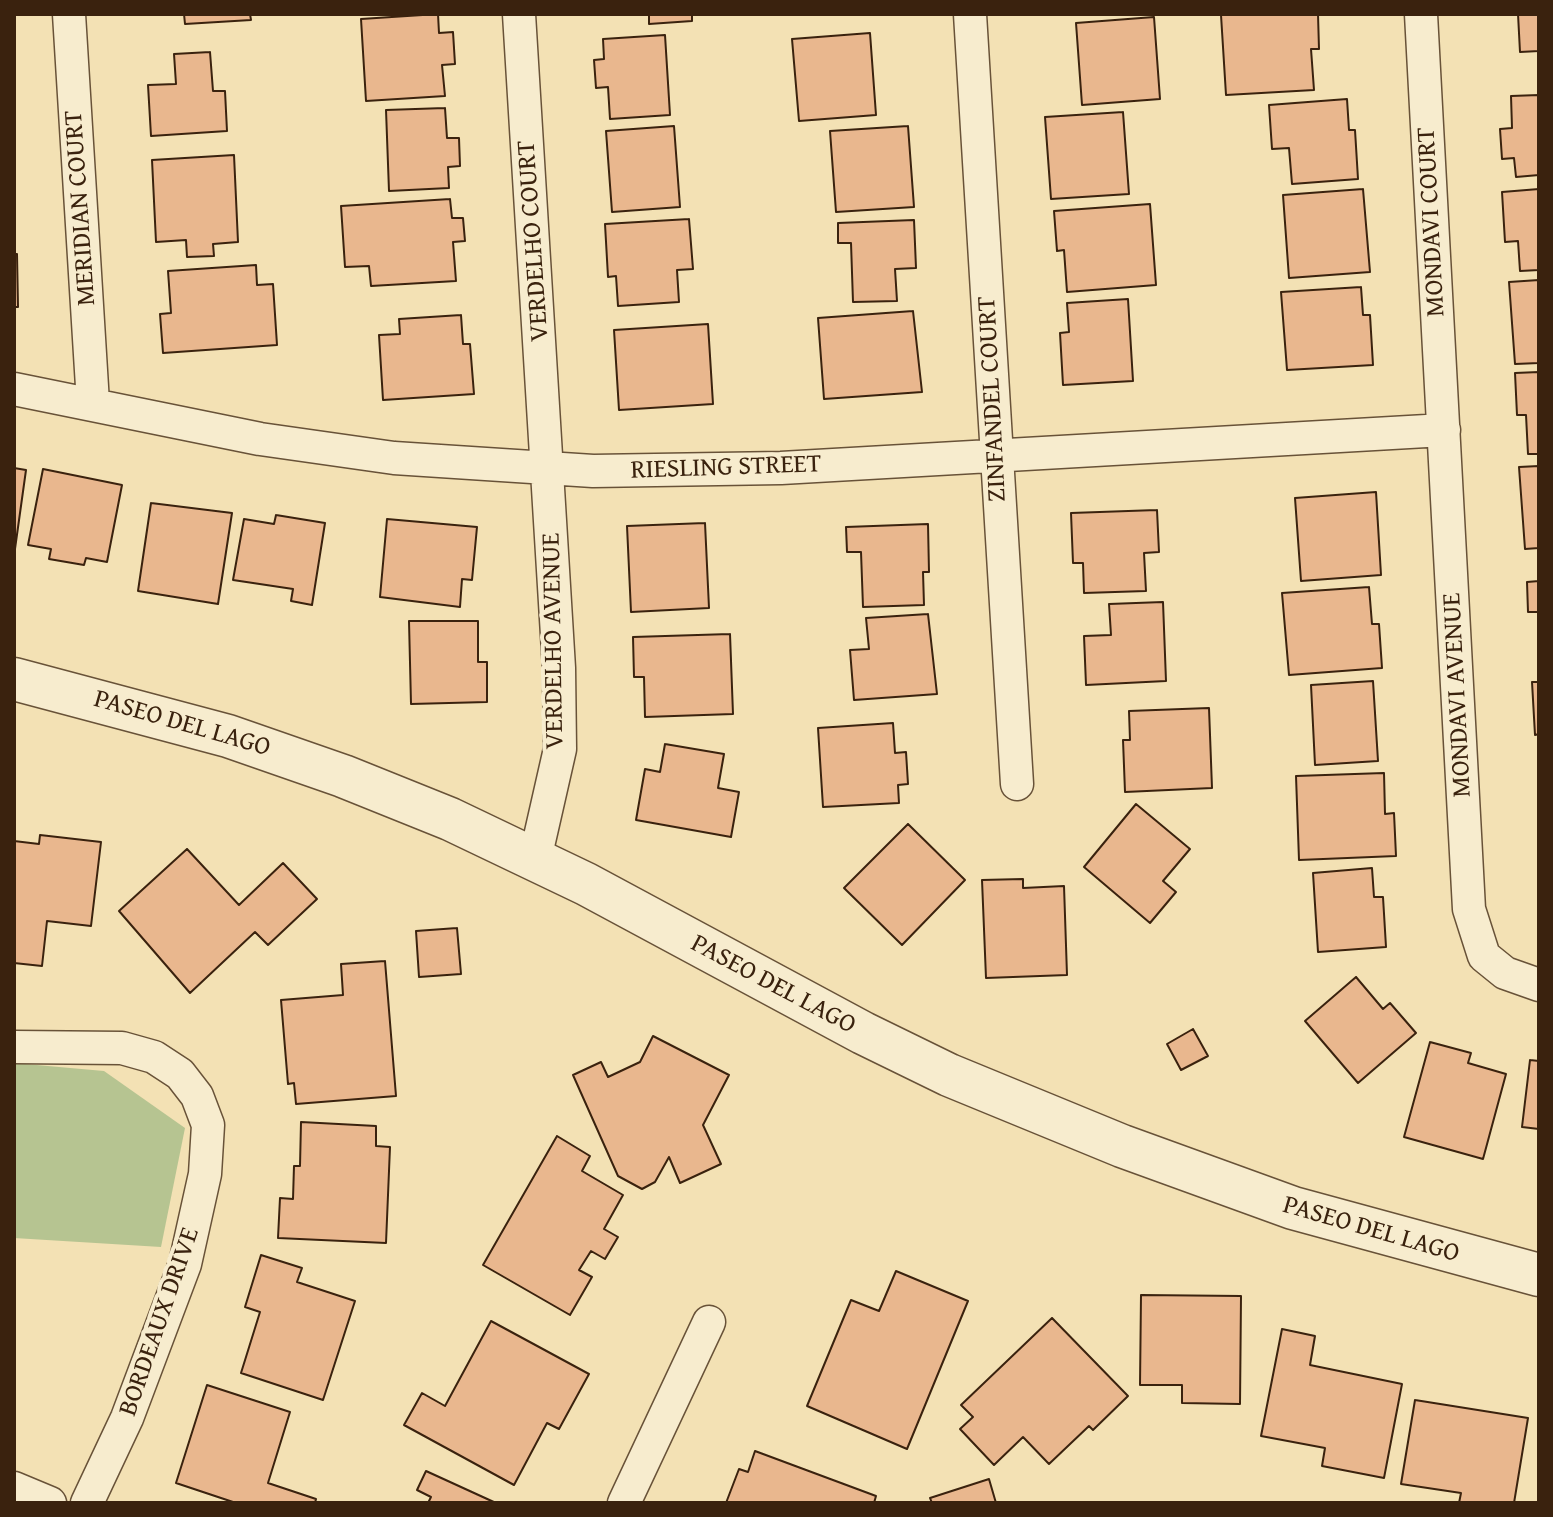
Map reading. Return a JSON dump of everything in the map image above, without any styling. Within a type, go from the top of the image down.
[{"type":"street","name":"MERIDIAN COURT","points":[[69,14],[93,403]]},
{"type":"street","name":"VERDELHO COURT","points":[[519,14],[549,469]]},
{"type":"street","name":"ZINFANDEL COURT","points":[[970,14],[1017,784]]},
{"type":"street","name":"MONDAVI COURT","points":[[1421,14],[1444,430]]},
{"type":"street","name":"RIESLING STREET","points":[[14,389],[260,439],[394,458],[549,469],[749,469],[1444,430]]},
{"type":"street","name":"MONDAVI AVENUE","points":[[1444,430],[1469,909],[1484,956],[1505,973],[1539,985]]},
{"type":"street","name":"VERDELHO AVENUE","points":[[535,859],[560,749],[549,469]]},
{"type":"street","name":"PASEO DEL LAGO","points":[[14,679],[172,719],[285,754],[395,796],[535,859],[863,1033],[1055,1120],[1293,1208],[1539,1275]]},
{"type":"street","name":"BORDEAUX DRIVE","points":[[14,1047],[122,1048],[154,1057],[180,1074],[189,1085],[197,1096],[208,1125],[205,1174],[185,1264],[157,1345],[87,1503]]},
{"type":"street","points":[[624,1503],[709,1322]]},
{"type":"street","points":[[14,1488],[50,1503]]},
{"type":"green space","points":[[14,1063],[104,1071],[185,1128],[161,1247],[14,1238]]},
{"type":"building","points":[[184,14],[250,14],[251,20],[185,24]]},
{"type":"building","points":[[438,14],[439,33],[453,32],[455,64],[442,65],[445,96],[366,101],[361,19]]},
{"type":"building","points":[[649,14],[692,14],[692,21],[649,24]]},
{"type":"building","points":[[1318,14],[1319,49],[1311,49],[1314,90],[1226,95],[1221,15]]},
{"type":"building","points":[[1518,14],[1539,14],[1539,51],[1520,52]]},
{"type":"building","points":[[1154,17],[1160,99],[1082,105],[1076,23]]},
{"type":"building","points":[[870,33],[876,115],[799,121],[792,39]]},
{"type":"building","points":[[665,35],[670,115],[610,119],[608,87],[596,88],[594,60],[604,59],[603,39]]},
{"type":"building","points":[[210,52],[213,91],[225,91],[227,131],[151,136],[148,85],[176,84],[174,54]]},
{"type":"building","points":[[1539,95],[1539,175],[1516,177],[1514,158],[1502,159],[1500,129],[1512,128],[1511,96]]},
{"type":"building","points":[[1347,99],[1349,130],[1355,130],[1358,179],[1292,184],[1289,148],[1272,149],[1269,105]]},
{"type":"building","points":[[445,108],[447,138],[459,138],[460,166],[448,167],[449,188],[389,191],[386,110]]},
{"type":"building","points":[[1123,112],[1129,194],[1051,199],[1045,117]]},
{"type":"building","points":[[674,126],[680,207],[612,212],[606,131]]},
{"type":"building","points":[[908,126],[914,207],[836,212],[830,131]]},
{"type":"building","points":[[234,155],[238,242],[213,244],[214,256],[187,257],[186,240],[156,242],[152,160]]},
{"type":"building","points":[[1363,189],[1370,272],[1289,278],[1283,195]]},
{"type":"building","points":[[1539,189],[1539,270],[1520,271],[1518,241],[1505,242],[1502,192]]},
{"type":"building","points":[[450,199],[452,218],[463,218],[465,241],[453,242],[456,281],[371,286],[369,266],[345,267],[341,206]]},
{"type":"building","points":[[1150,204],[1156,285],[1067,292],[1064,250],[1057,251],[1054,211]]},
{"type":"building","points":[[689,219],[693,269],[677,270],[679,302],[618,306],[616,276],[608,277],[605,224]]},
{"type":"building","points":[[914,220],[916,268],[895,269],[897,301],[853,302],[851,243],[838,243],[838,223]]},
{"type":"building","points":[[14,254],[17,254],[18,307],[14,307]]},
{"type":"building","points":[[256,265],[257,285],[273,284],[277,345],[163,353],[160,314],[171,313],[168,271]]},
{"type":"building","points":[[1539,280],[1539,363],[1515,364],[1509,282]]},
{"type":"building","points":[[1361,287],[1363,315],[1370,315],[1373,365],[1287,370],[1281,292]]},
{"type":"building","points":[[1128,299],[1133,381],[1063,385],[1060,333],[1069,332],[1067,303]]},
{"type":"building","points":[[913,311],[922,392],[824,399],[818,318]]},
{"type":"building","points":[[461,315],[463,344],[470,344],[474,394],[383,400],[379,335],[400,334],[399,319]]},
{"type":"building","points":[[708,324],[713,404],[619,410],[614,330]]},
{"type":"building","points":[[1539,372],[1539,454],[1528,454],[1526,415],[1517,415],[1515,373]]},
{"type":"building","points":[[1539,466],[1539,548],[1525,549],[1519,467]]},
{"type":"building","points":[[14,468],[26,470],[14,556]]},
{"type":"building","points":[[43,469],[122,485],[107,562],[86,558],[84,565],[49,559],[51,549],[28,545]]},
{"type":"building","points":[[1376,492],[1381,575],[1301,581],[1295,498]]},
{"type":"building","points":[[151,503],[232,513],[218,604],[138,591]]},
{"type":"building","points":[[1157,510],[1159,552],[1144,553],[1146,591],[1084,593],[1083,563],[1073,563],[1071,513]]},
{"type":"building","points":[[276,515],[325,523],[312,605],[291,601],[293,589],[233,580],[244,519],[274,524]]},
{"type":"building","points":[[387,519],[477,527],[472,580],[462,579],[460,607],[380,597]]},
{"type":"building","points":[[705,523],[709,608],[631,612],[627,526]]},
{"type":"building","points":[[928,524],[929,572],[923,572],[924,605],[863,607],[861,552],[847,552],[846,527]]},
{"type":"building","points":[[1539,581],[1539,612],[1528,612],[1527,582]]},
{"type":"building","points":[[1369,587],[1372,624],[1379,624],[1382,668],[1289,675],[1282,593]]},
{"type":"building","points":[[1163,602],[1166,681],[1086,685],[1084,636],[1111,635],[1109,604]]},
{"type":"building","points":[[928,614],[937,694],[854,700],[850,650],[869,649],[866,618]]},
{"type":"building","points":[[409,621],[478,621],[478,662],[487,662],[487,702],[411,704]]},
{"type":"building","points":[[730,634],[733,714],[645,717],[644,677],[634,677],[633,637]]},
{"type":"building","points":[[1373,681],[1378,761],[1315,765],[1311,685]]},
{"type":"building","points":[[1532,682],[1539,682],[1539,734],[1535,735]]},
{"type":"building","points":[[1209,708],[1212,788],[1125,792],[1123,740],[1130,740],[1129,711]]},
{"type":"building","points":[[893,723],[895,753],[906,752],[908,784],[898,785],[899,803],[823,807],[818,728]]},
{"type":"building","points":[[665,744],[724,754],[718,788],[739,792],[731,837],[636,820],[645,769],[660,772]]},
{"type":"building","points":[[1384,773],[1385,814],[1394,813],[1396,856],[1299,860],[1296,776]]},
{"type":"building","points":[[1136,804],[1190,849],[1163,881],[1176,892],[1150,923],[1084,867]]},
{"type":"building","points":[[908,824],[965,880],[902,945],[844,888]]},
{"type":"building","points":[[40,835],[101,842],[91,926],[47,921],[42,966],[14,963],[14,841],[39,844]]},
{"type":"building","points":[[187,849],[239,905],[283,863],[317,899],[268,945],[255,932],[190,993],[119,911]]},
{"type":"building","points":[[1372,868],[1374,897],[1383,897],[1386,947],[1318,952],[1313,873]]},
{"type":"building","points":[[1023,879],[1023,888],[1064,886],[1067,975],[986,978],[982,880]]},
{"type":"building","points":[[457,928],[461,974],[419,977],[416,931]]},
{"type":"building","points":[[385,961],[396,1096],[296,1104],[294,1083],[288,1084],[281,1000],[343,995],[341,964]]},
{"type":"building","points":[[1356,977],[1383,1009],[1390,1003],[1416,1033],[1358,1083],[1305,1021]]},
{"type":"building","points":[[1193,1029],[1208,1056],[1181,1070],[1167,1044]]},
{"type":"building","points":[[653,1036],[729,1075],[703,1125],[721,1164],[680,1183],[669,1157],[655,1182],[642,1189],[618,1176],[573,1075],[601,1062],[608,1077],[640,1062]]},
{"type":"building","points":[[1430,1042],[1471,1053],[1468,1063],[1506,1074],[1483,1159],[1404,1137]]},
{"type":"building","points":[[1530,1060],[1539,1061],[1539,1129],[1522,1127]]},
{"type":"building","points":[[301,1122],[376,1126],[376,1146],[390,1147],[386,1243],[278,1238],[280,1198],[293,1199],[294,1166],[300,1166]]},
{"type":"building","points":[[557,1136],[590,1156],[582,1171],[623,1195],[604,1229],[618,1237],[605,1259],[591,1251],[579,1270],[592,1277],[570,1315],[483,1265]]},
{"type":"building","points":[[261,1255],[302,1268],[297,1282],[355,1301],[323,1400],[241,1373],[260,1312],[245,1307]]},
{"type":"building","points":[[896,1271],[968,1301],[907,1449],[807,1406],[851,1300],[879,1311]]},
{"type":"building","points":[[1141,1295],[1241,1296],[1240,1404],[1182,1403],[1182,1385],[1140,1385]]},
{"type":"building","points":[[1052,1318],[1128,1396],[1093,1430],[1089,1426],[1049,1464],[1023,1437],[994,1465],[960,1429],[973,1417],[961,1405]]},
{"type":"building","points":[[491,1321],[589,1374],[559,1429],[547,1423],[514,1485],[404,1425],[422,1393],[445,1406]]},
{"type":"building","points":[[1282,1329],[1315,1336],[1310,1365],[1402,1384],[1384,1478],[1322,1466],[1325,1448],[1261,1436]]},
{"type":"building","points":[[207,1385],[290,1412],[268,1483],[316,1499],[315,1503],[236,1503],[176,1483]]},
{"type":"building","points":[[1415,1400],[1528,1418],[1514,1503],[1459,1503],[1461,1493],[1401,1484]]},
{"type":"building","points":[[755,1451],[876,1496],[874,1503],[726,1503],[739,1469],[748,1472]]},
{"type":"building","points":[[426,1471],[496,1503],[428,1503],[431,1497],[417,1490]]},
{"type":"building","points":[[989,1479],[996,1503],[932,1503],[930,1498]]}]
